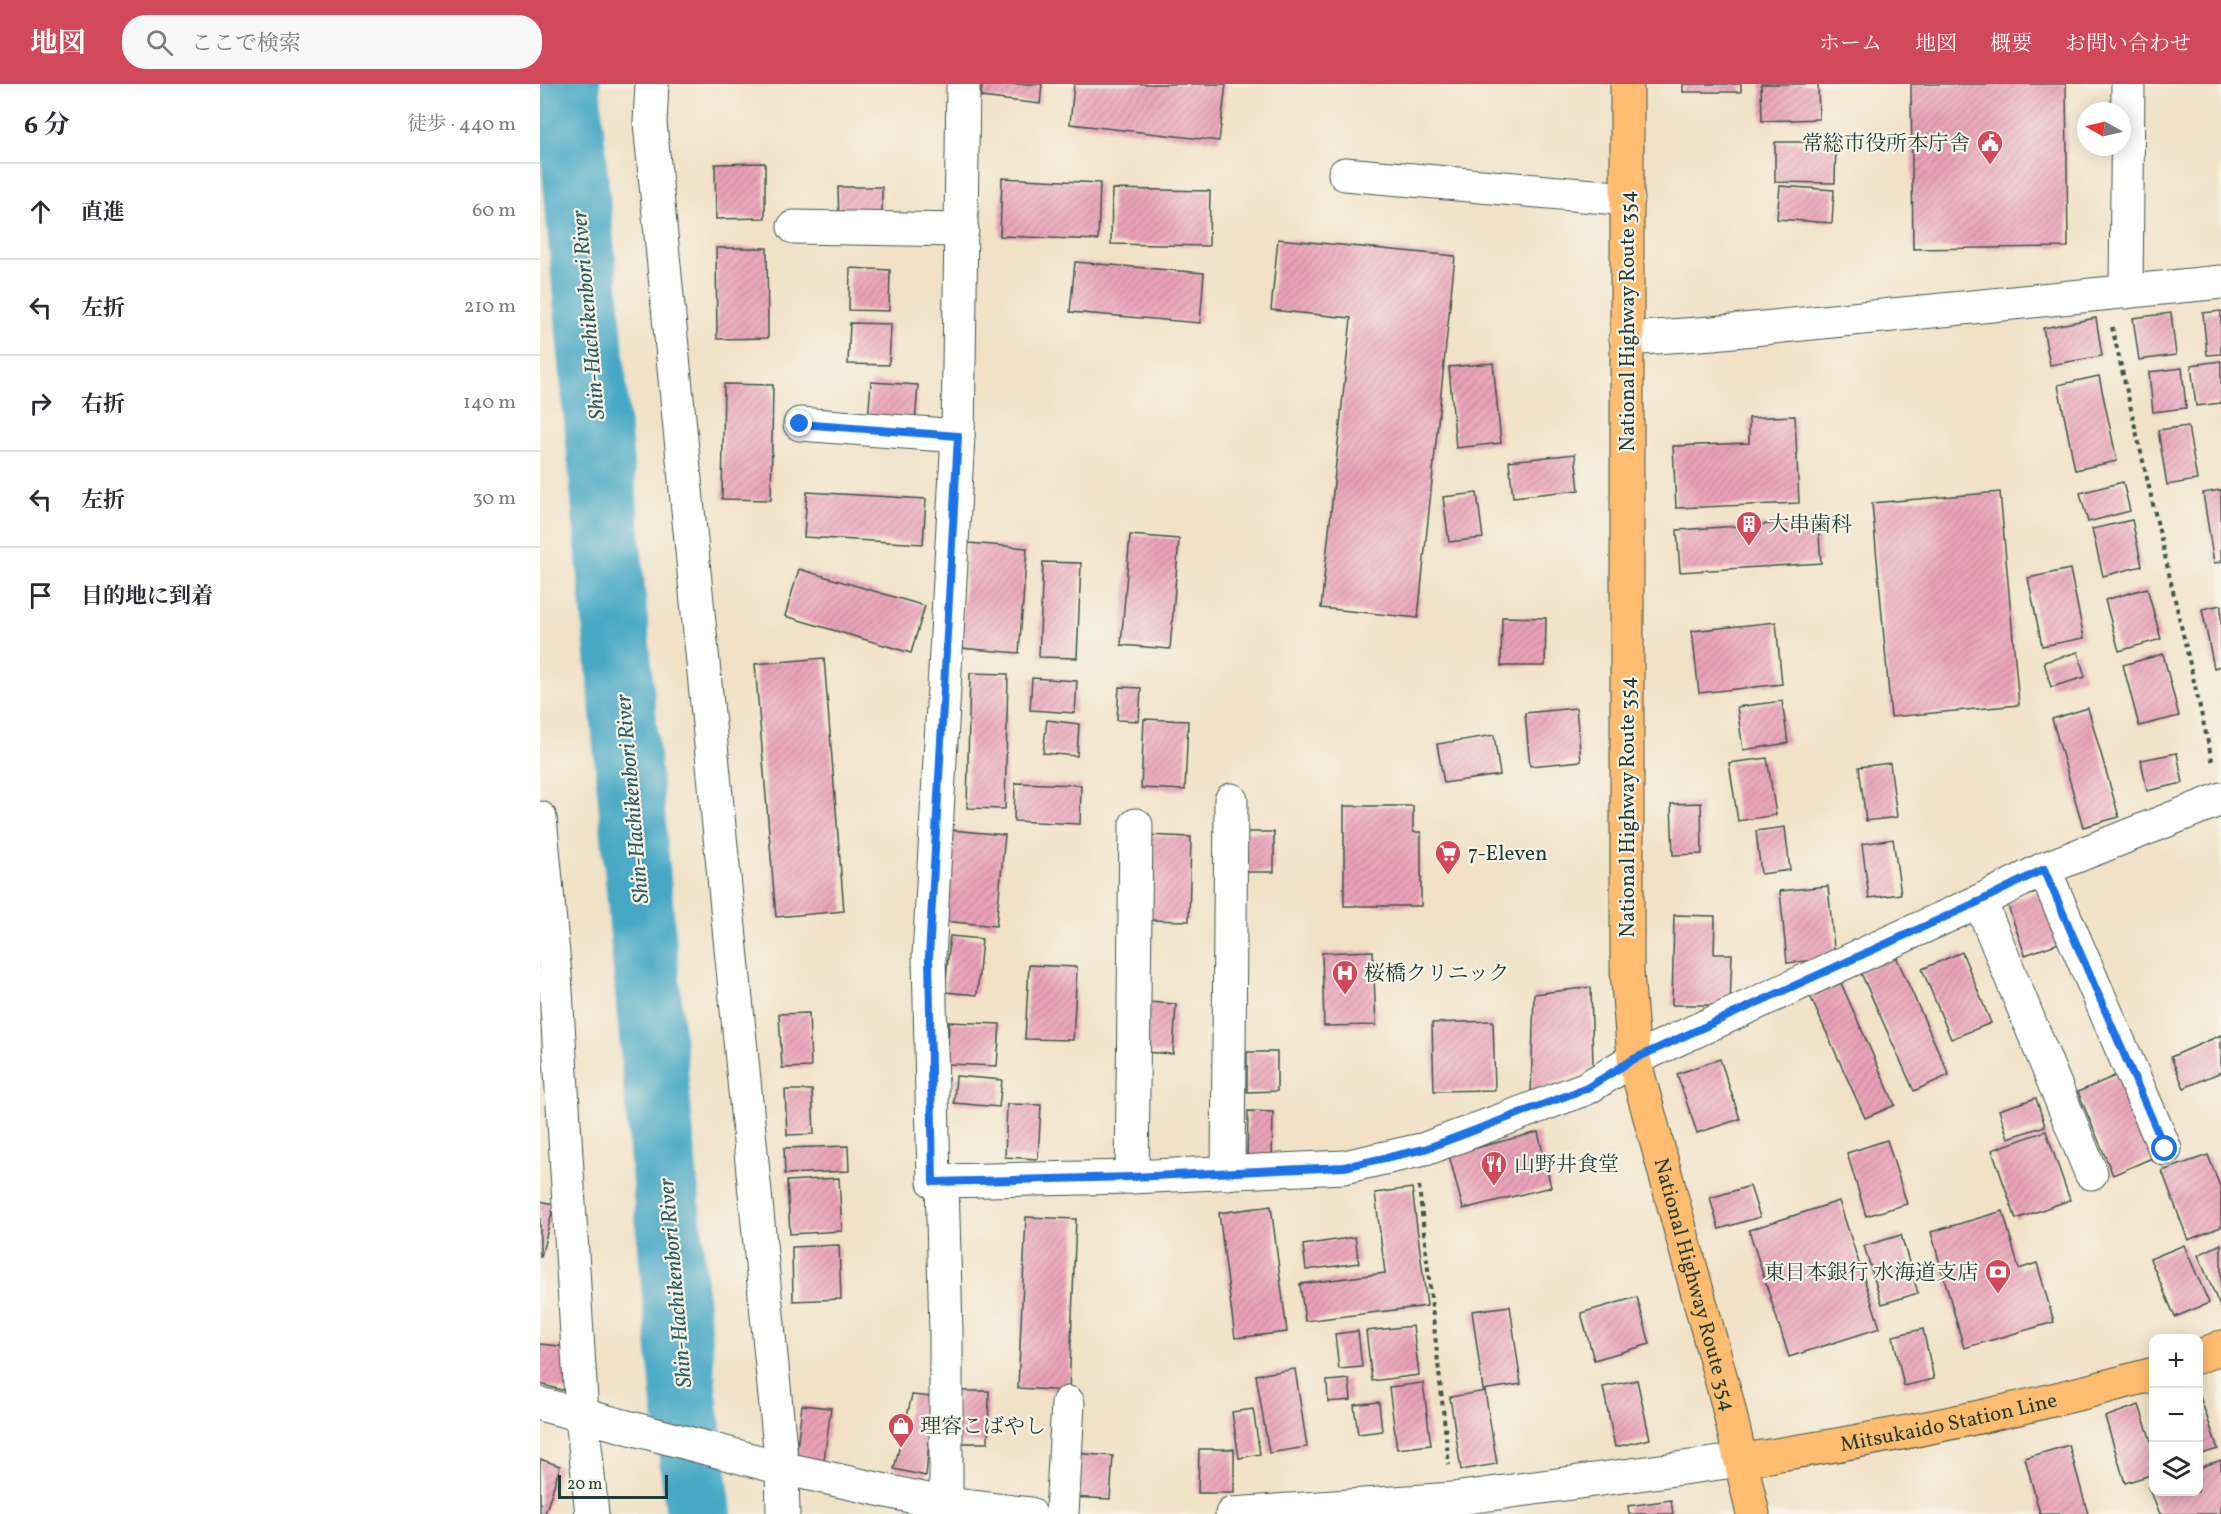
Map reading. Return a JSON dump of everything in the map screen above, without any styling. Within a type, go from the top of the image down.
[{"type":"main road","name":"National Highway Route 354","points":[[1627,84],[1627,972],[1634,1059],[1742,1460],[1753,1514]]},
{"type":"main road","points":[[2203,1355],[2221,1347]]},
{"type":"main road","name":"Mitsukaido Station Line","points":[[1742,1460],[1933,1426],[2092,1391],[2149,1375]]},
{"type":"street","points":[[652,84],[650,123],[776,1466],[783,1514]]},
{"type":"street","points":[[963,84],[958,436],[929,957],[933,1182],[1132,1177],[1344,1167],[1416,1152],[1587,1088],[1634,1059],[1980,901],[2044,869],[2221,799]]},
{"type":"street","points":[[2116,293],[2128,84]]},
{"type":"street","points":[[1345,174],[1628,199]]},
{"type":"street","points":[[794,227],[962,230]]},
{"type":"street","points":[[1626,339],[1713,333],[2221,282]]},
{"type":"street","points":[[800,424],[958,436]]},
{"type":"street","points":[[1228,1173],[1231,800]]},
{"type":"street","points":[[540,818],[555,975],[592,1514]]},
{"type":"street","points":[[1132,1177],[1136,825]]},
{"type":"street","points":[[2044,869],[2165,1149]]},
{"type":"street","points":[[1980,901],[2091,1173]]},
{"type":"street","points":[[935,1506],[946,1332],[942,1181]]},
{"type":"street","points":[[1062,1514],[1068,1403]]},
{"type":"street","points":[[540,1404],[935,1506],[1030,1514]]},
{"type":"street","points":[[1232,1514],[1453,1499],[1516,1502],[1742,1460]]},
{"type":"path","points":[[2116,293],[2221,799]]},
{"type":"path","points":[[1416,1152],[1453,1499]]},
{"type":"building","points":[[982,84],[1042,84],[1040,104],[981,97]]},
{"type":"building","points":[[1074,84],[1226,84],[1219,141],[1070,124]]},
{"type":"building","points":[[1683,84],[1741,84],[1741,92],[1683,92]]},
{"type":"building","points":[[1761,84],[1818,84],[1819,119],[1762,121]]},
{"type":"building","name":"常総市役所本庁舎","points":[[1911,84],[2066,84],[2068,247],[1913,249]]},
{"type":"building","points":[[1775,142],[1836,142],[1835,183],[1775,182]]},
{"type":"building","points":[[765,163],[765,218],[716,219],[715,164]]},
{"type":"building","points":[[1002,178],[1100,183],[1098,240],[1000,236]]},
{"type":"building","points":[[1780,186],[1834,190],[1832,223],[1777,219]]},
{"type":"building","points":[[838,187],[882,187],[882,220],[839,221]]},
{"type":"building","points":[[1112,189],[1210,191],[1209,246],[1111,244]]},
{"type":"building","points":[[1278,239],[1455,256],[1418,618],[1321,608],[1351,318],[1271,310]]},
{"type":"building","points":[[716,248],[767,248],[768,338],[717,339]]},
{"type":"building","points":[[1075,262],[1204,273],[1200,323],[1070,312]]},
{"type":"building","points":[[850,268],[890,270],[889,311],[849,310]]},
{"type":"building","points":[[2221,311],[2221,354],[2207,355],[2203,313]]},
{"type":"building","points":[[2171,313],[2176,355],[2139,360],[2133,318]]},
{"type":"building","points":[[2096,318],[2102,356],[2050,365],[2043,328]]},
{"type":"building","points":[[850,323],[891,324],[889,365],[848,364]]},
{"type":"building","points":[[2221,361],[2221,403],[2196,406],[2191,365]]},
{"type":"building","points":[[1493,363],[1501,443],[1456,448],[1449,367]]},
{"type":"building","points":[[2182,368],[2186,408],[2153,412],[2149,372]]},
{"type":"building","points":[[2099,376],[2117,461],[2075,470],[2058,385]]},
{"type":"building","points":[[871,382],[918,385],[915,424],[868,420]]},
{"type":"building","points":[[724,384],[773,385],[771,500],[722,499]]},
{"type":"building","points":[[1795,416],[1799,503],[1676,508],[1673,446],[1749,443],[1749,418]]},
{"type":"building","points":[[2188,426],[2197,480],[2167,485],[2158,430]]},
{"type":"building","points":[[1575,454],[1579,490],[1513,497],[1509,461]]},
{"type":"building","points":[[2123,482],[2130,511],[2088,522],[2080,493]]},
{"type":"building","points":[[2221,490],[2221,562],[2214,563],[2203,493]]},
{"type":"building","points":[[807,492],[926,499],[923,544],[804,537]]},
{"type":"building","points":[[2000,492],[2019,705],[1891,717],[1872,503]]},
{"type":"building","points":[[1477,493],[1483,538],[1449,542],[1443,497]]},
{"type":"building","points":[[2132,520],[2142,566],[2103,576],[2092,529]]},
{"type":"building","name":"大串歯科","points":[[1818,521],[1821,563],[1680,572],[1677,530]]},
{"type":"building","points":[[1130,535],[1179,539],[1170,649],[1121,645]]},
{"type":"building","points":[[968,543],[1027,548],[1019,653],[960,648]]},
{"type":"building","points":[[1043,562],[1081,563],[1077,658],[1039,657]]},
{"type":"building","points":[[799,569],[925,606],[911,653],[785,616]]},
{"type":"building","points":[[2070,569],[2084,638],[2042,646],[2028,578]]},
{"type":"building","points":[[2147,588],[2161,639],[2119,651],[2105,600]]},
{"type":"building","points":[[2221,605],[2221,666],[2214,668],[2202,609]]},
{"type":"building","points":[[1502,617],[1546,618],[1545,666],[1501,666]]},
{"type":"building","points":[[1776,622],[1782,684],[1699,693],[1692,631]]},
{"type":"building","points":[[2078,652],[2085,677],[2051,687],[2044,662]]},
{"type":"building","points":[[2163,654],[2179,716],[2139,726],[2123,665]]},
{"type":"building","points":[[824,658],[844,911],[776,917],[755,664]]},
{"type":"building","points":[[970,673],[1008,674],[1005,809],[967,808]]},
{"type":"building","points":[[1032,678],[1077,681],[1075,713],[1030,710]]},
{"type":"building","points":[[1119,687],[1141,688],[1139,721],[1117,720]]},
{"type":"building","points":[[1782,701],[1788,743],[1743,750],[1737,707]]},
{"type":"building","points":[[1576,708],[1581,761],[1530,766],[1525,713]]},
{"type":"building","points":[[2088,708],[2119,817],[2083,827],[2052,719]]},
{"type":"building","points":[[1144,719],[1188,721],[1185,790],[1141,788]]},
{"type":"building","points":[[1047,720],[1079,724],[1077,756],[1043,753]]},
{"type":"building","points":[[1494,735],[1500,775],[1444,783],[1437,744]]},
{"type":"building","points":[[2177,753],[2183,783],[2147,791],[2141,760]]},
{"type":"building","points":[[1767,758],[1776,815],[1738,821],[1729,763]]},
{"type":"building","points":[[1890,763],[1897,817],[1866,821],[1859,767]]},
{"type":"building","points":[[1015,783],[1081,785],[1080,824],[1014,821]]},
{"type":"building","points":[[1701,803],[1702,854],[1673,855],[1671,804]]},
{"type":"building","points":[[1344,806],[1413,806],[1413,832],[1421,832],[1421,906],[1344,906]]},
{"type":"building","points":[[1785,827],[1790,870],[1761,874],[1756,831]]},
{"type":"building","points":[[951,830],[1005,835],[996,926],[943,921]]},
{"type":"building","points":[[1245,832],[1274,832],[1274,872],[1245,872]]},
{"type":"building","points":[[1146,835],[1191,837],[1189,921],[1144,920]]},
{"type":"building","points":[[1893,839],[1901,894],[1869,898],[1862,844]]},
{"type":"building","points":[[1828,886],[1835,958],[1787,963],[1780,891]]},
{"type":"building","points":[[2041,891],[2059,943],[2025,955],[2007,903]]},
{"type":"building","points":[[1674,915],[1715,916],[1714,954],[1732,954],[1730,1005],[1672,1005]]},
{"type":"building","points":[[950,936],[982,939],[977,995],[945,992]]},
{"type":"building","points":[[1373,951],[1376,1025],[1324,1026],[1322,953]]},
{"type":"building","points":[[1962,952],[1991,1023],[1951,1039],[1922,969]]},
{"type":"building","points":[[1895,954],[1949,1075],[1914,1091],[1860,971]]},
{"type":"building","points":[[1029,965],[1077,967],[1073,1040],[1025,1039]]},
{"type":"building","points":[[1841,983],[1895,1105],[1865,1118],[1810,996]]},
{"type":"building","points":[[1591,987],[1593,1068],[1531,1093],[1534,994]]},
{"type":"building","points":[[1147,1002],[1176,1004],[1173,1054],[1144,1052]]},
{"type":"building","points":[[809,1013],[811,1067],[782,1068],[779,1014]]},
{"type":"building","points":[[1493,1021],[1495,1090],[1434,1091],[1432,1023]]},
{"type":"building","points":[[949,1022],[1000,1024],[997,1066],[947,1064]]},
{"type":"building","points":[[2221,1035],[2221,1072],[2184,1088],[2171,1057]]},
{"type":"building","points":[[1247,1052],[1277,1052],[1277,1091],[1247,1092]]},
{"type":"building","points":[[1720,1059],[1740,1119],[1697,1133],[1677,1074]]},
{"type":"building","points":[[2117,1075],[2152,1158],[2113,1175],[2078,1092]]},
{"type":"building","points":[[956,1076],[1002,1080],[999,1107],[954,1103]]},
{"type":"building","points":[[785,1090],[812,1090],[814,1134],[787,1135]]},
{"type":"building","points":[[2036,1098],[2045,1126],[2008,1138],[1999,1110]]},
{"type":"building","points":[[1007,1104],[1041,1105],[1038,1159],[1005,1157]]},
{"type":"building","points":[[1248,1111],[1273,1112],[1272,1161],[1247,1160]]},
{"type":"building","points":[[2046,1131],[2070,1200],[2016,1219],[1992,1150]]},
{"type":"building","points":[[1538,1132],[1551,1187],[1463,1209],[1449,1155]]},
{"type":"building","points":[[1887,1140],[1907,1204],[1866,1216],[1847,1153]]},
{"type":"building","points":[[848,1146],[849,1171],[785,1174],[784,1148]]},
{"type":"building","points":[[2208,1155],[2221,1189],[2221,1227],[2188,1240],[2162,1171]]},
{"type":"building","points":[[839,1178],[842,1231],[790,1234],[787,1181]]},
{"type":"building","points":[[1750,1186],[1760,1217],[1719,1229],[1710,1198]]},
{"type":"building","points":[[1412,1188],[1427,1306],[1305,1321],[1300,1284],[1385,1273],[1375,1193]]},
{"type":"building","points":[[540,1201],[554,1204],[541,1257],[540,1257]]},
{"type":"building","points":[[1839,1201],[1880,1328],[1789,1357],[1749,1230]]},
{"type":"building","points":[[1271,1206],[1287,1332],[1235,1338],[1219,1213]]},
{"type":"building","name":"東日本銀行 水海道支店","points":[[2003,1211],[2019,1269],[2037,1263],[2054,1322],[1964,1348],[1931,1232]]},
{"type":"building","points":[[1026,1217],[1076,1219],[1069,1391],[1018,1388]]},
{"type":"building","points":[[1901,1235],[1918,1293],[1882,1304],[1864,1246]]},
{"type":"building","points":[[1355,1237],[1359,1263],[1306,1270],[1303,1245]]},
{"type":"building","points":[[2221,1244],[2221,1309],[2198,1255]]},
{"type":"building","points":[[839,1245],[841,1299],[793,1301],[792,1247]]},
{"type":"building","points":[[2184,1245],[2209,1303],[2175,1317],[2150,1259]]},
{"type":"building","points":[[1637,1297],[1650,1344],[1594,1360],[1581,1313]]},
{"type":"building","points":[[1510,1306],[1521,1384],[1483,1390],[1472,1311]]},
{"type":"building","points":[[1413,1326],[1419,1375],[1372,1381],[1366,1331]]},
{"type":"building","points":[[1923,1329],[1934,1379],[1904,1386],[1893,1336]]},
{"type":"building","points":[[1358,1331],[1362,1367],[1339,1369],[1335,1334]]},
{"type":"building","points":[[540,1344],[568,1347],[569,1392],[540,1384]]},
{"type":"building","points":[[1295,1369],[1307,1447],[1269,1453],[1256,1375]]},
{"type":"building","points":[[1349,1379],[1351,1400],[1328,1402],[1327,1381]]},
{"type":"building","points":[[1637,1380],[1650,1439],[1615,1447],[1603,1387]]},
{"type":"building","points":[[1423,1383],[1431,1445],[1397,1449],[1389,1387]]},
{"type":"building","points":[[957,1391],[989,1391],[988,1443],[957,1443]]},
{"type":"building","points":[[1485,1391],[1497,1464],[1461,1470],[1450,1397]]},
{"type":"building","points":[[912,1395],[933,1397],[926,1476],[894,1469]]},
{"type":"building","points":[[1379,1402],[1382,1431],[1358,1434],[1354,1405]]},
{"type":"building","points":[[802,1405],[831,1408],[823,1468],[795,1465]]},
{"type":"building","points":[[2139,1405],[2149,1435],[2149,1476],[2125,1483],[2105,1417]]},
{"type":"building","points":[[2203,1406],[2218,1449],[2203,1454]]},
{"type":"building","points":[[1253,1409],[1260,1454],[1239,1458],[1232,1412]]},
{"type":"building","points":[[2069,1445],[2088,1514],[2040,1514],[2025,1458]]},
{"type":"building","points":[[1199,1449],[1234,1449],[1234,1493],[1198,1493]]},
{"type":"building","points":[[1073,1453],[1113,1456],[1110,1499],[1070,1497]]},
{"type":"building","points":[[540,1459],[560,1466],[545,1514],[540,1514]]},
{"type":"building","points":[[2221,1460],[2221,1514],[2160,1514],[2153,1496],[2203,1496],[2203,1466]]},
{"type":"building","points":[[1671,1500],[1673,1514],[1629,1514],[1628,1506]]},
{"type":"waterway","name":"Shin-Hachikenbori River","points":[[567,84],[684,1396],[699,1514]]},
{"type":"place","name":"常総市役所本庁舎","points":[[1990,166]]},
{"type":"place","name":"大串歯科","points":[[1749,547]]},
{"type":"place","name":"7-Eleven","points":[[1448,876]]},
{"type":"place","name":"桜橋クリニック","points":[[1345,996]]},
{"type":"place","name":"山野井食堂","points":[[1494,1187]]},
{"type":"place","name":"東日本銀行 水海道支店","points":[[1998,1295]]},
{"type":"place","name":"理容こばやし","points":[[901,1449]]},
{"type":"route","points":[[800,424],[958,436],[929,957],[933,1182],[1132,1177],[1344,1167],[1416,1152],[1587,1088],[1634,1059],[1980,901],[2044,869],[2165,1149]]}]
